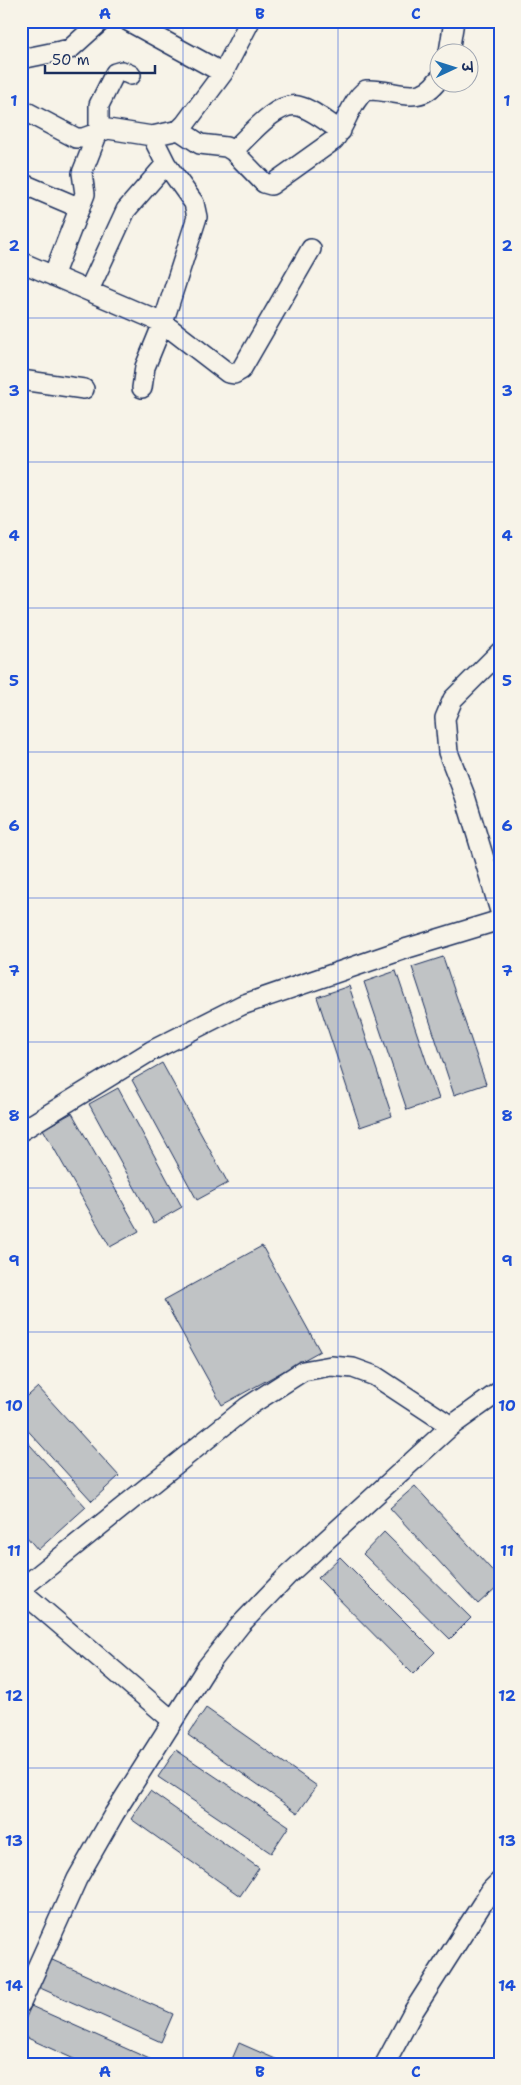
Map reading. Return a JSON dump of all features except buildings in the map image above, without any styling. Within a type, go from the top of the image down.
[{"type":"street","points":[[21,59],[70,49],[77,45],[101,21]]},
{"type":"street","points":[[128,21],[223,73]]},
{"type":"street","points":[[21,109],[76,138],[90,136],[99,130],[114,130],[152,136],[179,130],[223,73],[250,21]]},
{"type":"street","points":[[451,42],[454,21]]},
{"type":"street","points":[[53,276],[86,189],[82,173],[99,130],[99,106],[113,77],[118,71],[131,75]]},
{"type":"street","points":[[179,130],[200,144],[226,147],[233,151],[264,182],[271,185],[323,149],[341,131],[360,94],[366,90],[414,96],[425,93],[428,90]]},
{"type":"street","points":[[233,151],[276,111],[288,105],[303,108],[341,131]]},
{"type":"street","points":[[142,388],[145,367],[163,323],[197,217],[194,203],[166,164],[152,136]]},
{"type":"street","points":[[88,290],[126,210],[166,164]]},
{"type":"street","points":[[21,183],[80,208]]},
{"type":"street","points":[[21,262],[163,323],[228,373],[234,374],[241,370],[311,249]]},
{"type":"street","points":[[21,380],[84,389]]},
{"type":"street","points":[[500,652],[453,700],[445,718],[448,752],[465,796],[500,911]]},
{"type":"street","points":[[21,1131],[151,1051],[242,1005],[408,948],[500,920]]},
{"type":"street","points":[[173,1721],[21,1590],[247,1407],[303,1371],[331,1366],[353,1368],[375,1376],[451,1426]]},
{"type":"street","points":[[21,2003],[77,1879],[114,1814],[208,1667],[248,1617],[288,1575],[451,1426],[500,1391]]},
{"type":"street","points":[[385,2064],[413,2012],[491,1890],[500,1881]]}]
